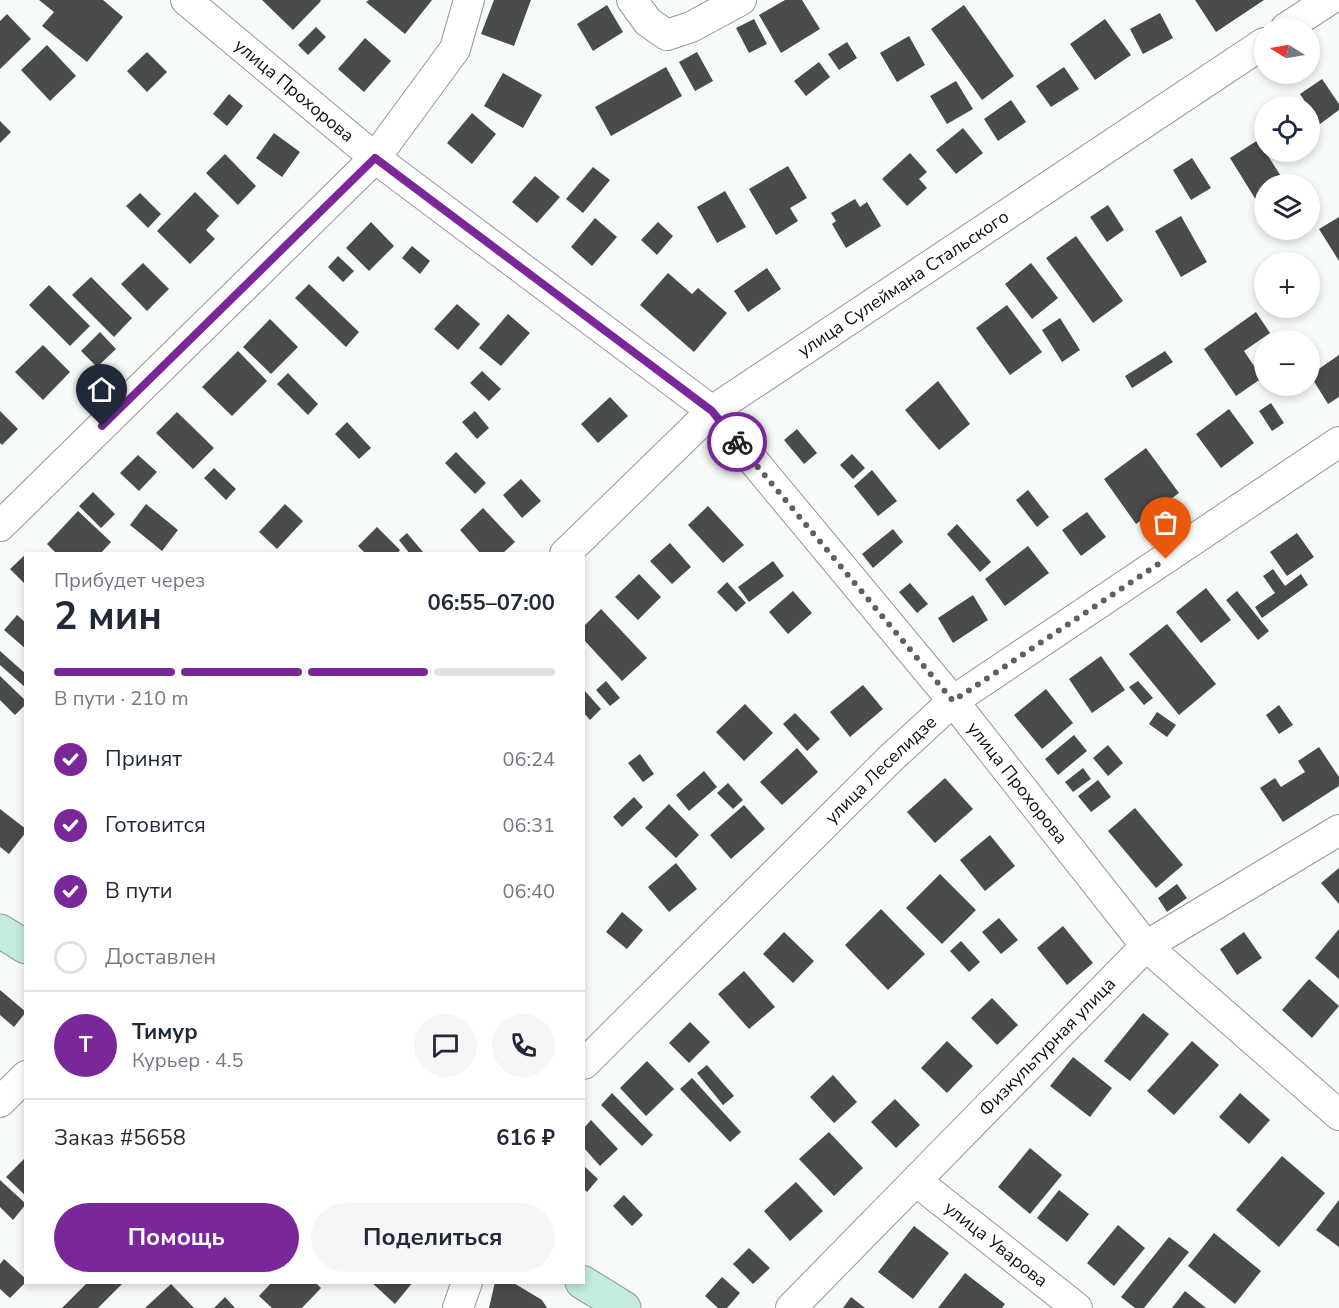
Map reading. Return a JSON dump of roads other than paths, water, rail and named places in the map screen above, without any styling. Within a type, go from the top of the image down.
[{"type":"street","name":"улица Прохорова","points":[[186,0],[375,158],[712,411],[953,701],[1146,946],[1339,1115]]},
{"type":"street","points":[[0,526],[375,158],[455,49],[469,0]]},
{"type":"street","points":[[632,0],[648,22],[668,35],[691,27],[741,0]]},
{"type":"street","points":[[1301,18],[1329,0]]},
{"type":"street","name":"улица Сулеймана Стальского","points":[[567,552],[712,411],[1254,50]]},
{"type":"street","name":"улица Леселидзе","points":[[585,1063],[890,759],[953,701],[1339,442]]},
{"type":"street","name":"Физкультурная улица","points":[[791,1308],[1146,946],[1339,830]]},
{"type":"street","points":[[0,932],[24,946]]},
{"type":"street","points":[[0,1102],[24,1078]]},
{"type":"street","name":"улица Уварова","points":[[916,1181],[1077,1308]]},
{"type":"street","points":[[458,1308],[466,1284]]},
{"type":"street","points":[[585,1284],[624,1308]]}]
